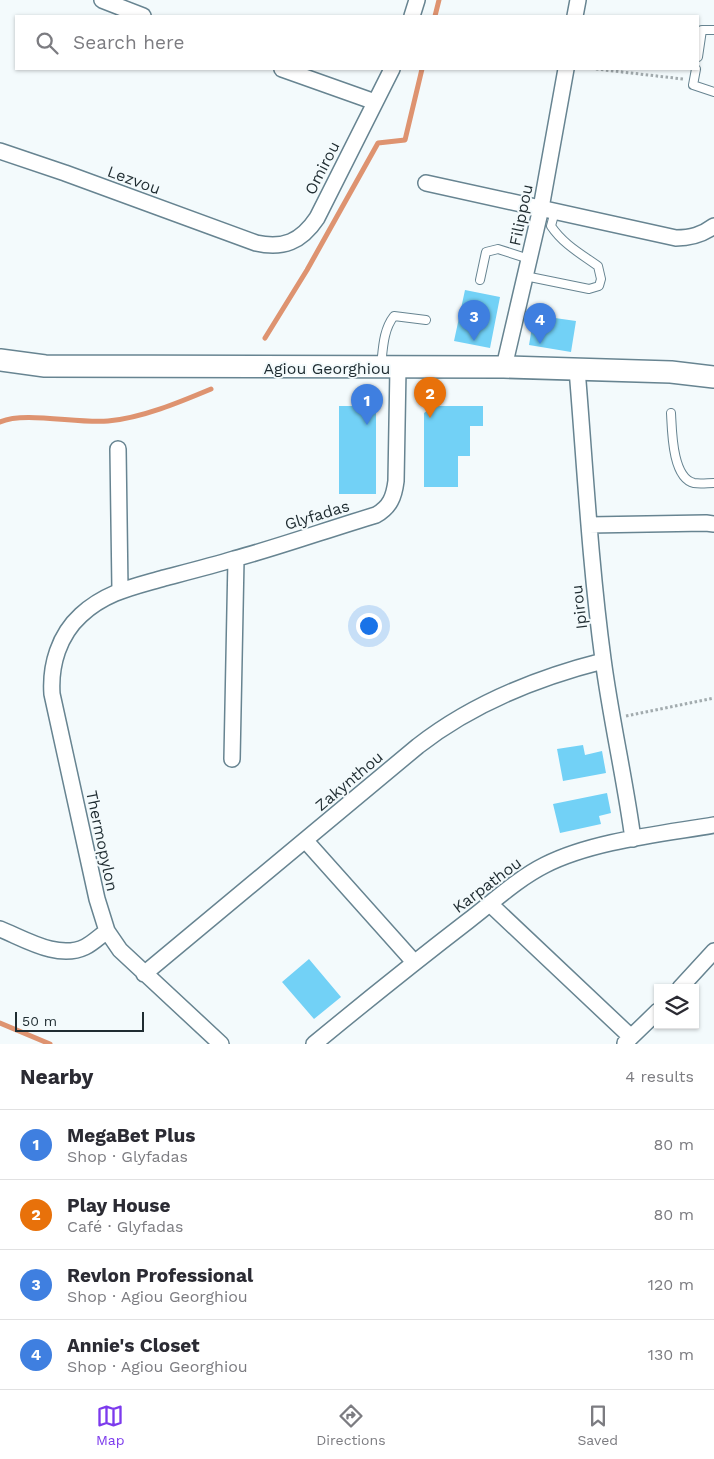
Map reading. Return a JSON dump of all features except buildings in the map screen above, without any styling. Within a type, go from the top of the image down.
[{"type":"main road","name":"Agiou Georghiou","points":[[0,360],[45,366],[504,367],[671,372],[714,377]]},
{"type":"street","points":[[102,0],[140,15]]},
{"type":"street","points":[[412,15],[417,0]]},
{"type":"street","points":[[575,15],[578,0]]},
{"type":"street","points":[[285,70],[375,102]]},
{"type":"street","name":"Omirou","points":[[256,243],[270,246],[285,244],[297,240],[308,231],[391,70]]},
{"type":"street","name":"Filippou","points":[[504,367],[529,258],[548,210],[566,70]]},
{"type":"street","name":"Lezvou","points":[[0,151],[256,243]]},
{"type":"street","points":[[426,183],[676,238],[691,238],[703,234],[714,226]]},
{"type":"street","name":"Glyfadas","points":[[88,609],[120,590],[236,559],[376,515],[389,505],[393,499],[396,481],[389,368]]},
{"type":"street","name":"Ipirou","points":[[577,369],[592,563],[603,661],[633,839]]},
{"type":"street","points":[[118,449],[120,590]]},
{"type":"street","points":[[589,525],[714,524]]},
{"type":"street","points":[[232,759],[236,559]]},
{"type":"street","name":"Thermopylon","points":[[88,609],[69,629],[60,645],[52,675],[52,685],[97,899],[107,930],[120,950],[221,1044]]},
{"type":"street","name":"Zakynthou","points":[[144,974],[418,746],[464,714],[538,680],[603,661]]},
{"type":"street","name":"Karpathou","points":[[314,1044],[508,888],[545,865],[584,851],[633,839],[714,825]]},
{"type":"street","points":[[305,840],[414,962]]},
{"type":"street","points":[[490,904],[627,1041],[654,1015]]},
{"type":"street","points":[[0,929],[44,947],[64,951],[73,951],[88,946],[107,930]]},
{"type":"street","points":[[684,984],[714,951]]},
{"type":"lane","points":[[699,50],[702,30],[714,30]]},
{"type":"lane","points":[[696,70],[693,85],[714,92]]},
{"type":"lane","points":[[525,276],[589,289],[599,286],[601,279],[598,266],[557,235],[551,226],[548,210]]},
{"type":"lane","points":[[480,280],[486,252],[498,249],[529,258]]},
{"type":"lane","points":[[389,368],[384,335],[388,323],[394,316],[426,320]]},
{"type":"lane","points":[[671,412],[672,443],[678,465],[686,479],[694,483],[714,483]]},
{"type":"path","points":[[605,70],[694,80]]},
{"type":"path","points":[[613,718],[714,698]]},
{"type":"waterway","points":[[435,15],[439,0]]},
{"type":"waterway","points":[[265,338],[307,270],[378,143],[405,140],[422,70]]},
{"type":"waterway","points":[[0,422],[23,418],[108,421],[134,417],[161,409],[211,389]]},
{"type":"waterway","points":[[0,1023],[50,1044]]},
{"type":"place","name":"Revlon Professional","points":[[474,341]]},
{"type":"place","name":"Annie's Closet","points":[[540,344]]},
{"type":"place","name":"Play House","points":[[430,418]]},
{"type":"place","name":"MegaBet Plus","points":[[367,425]]}]
